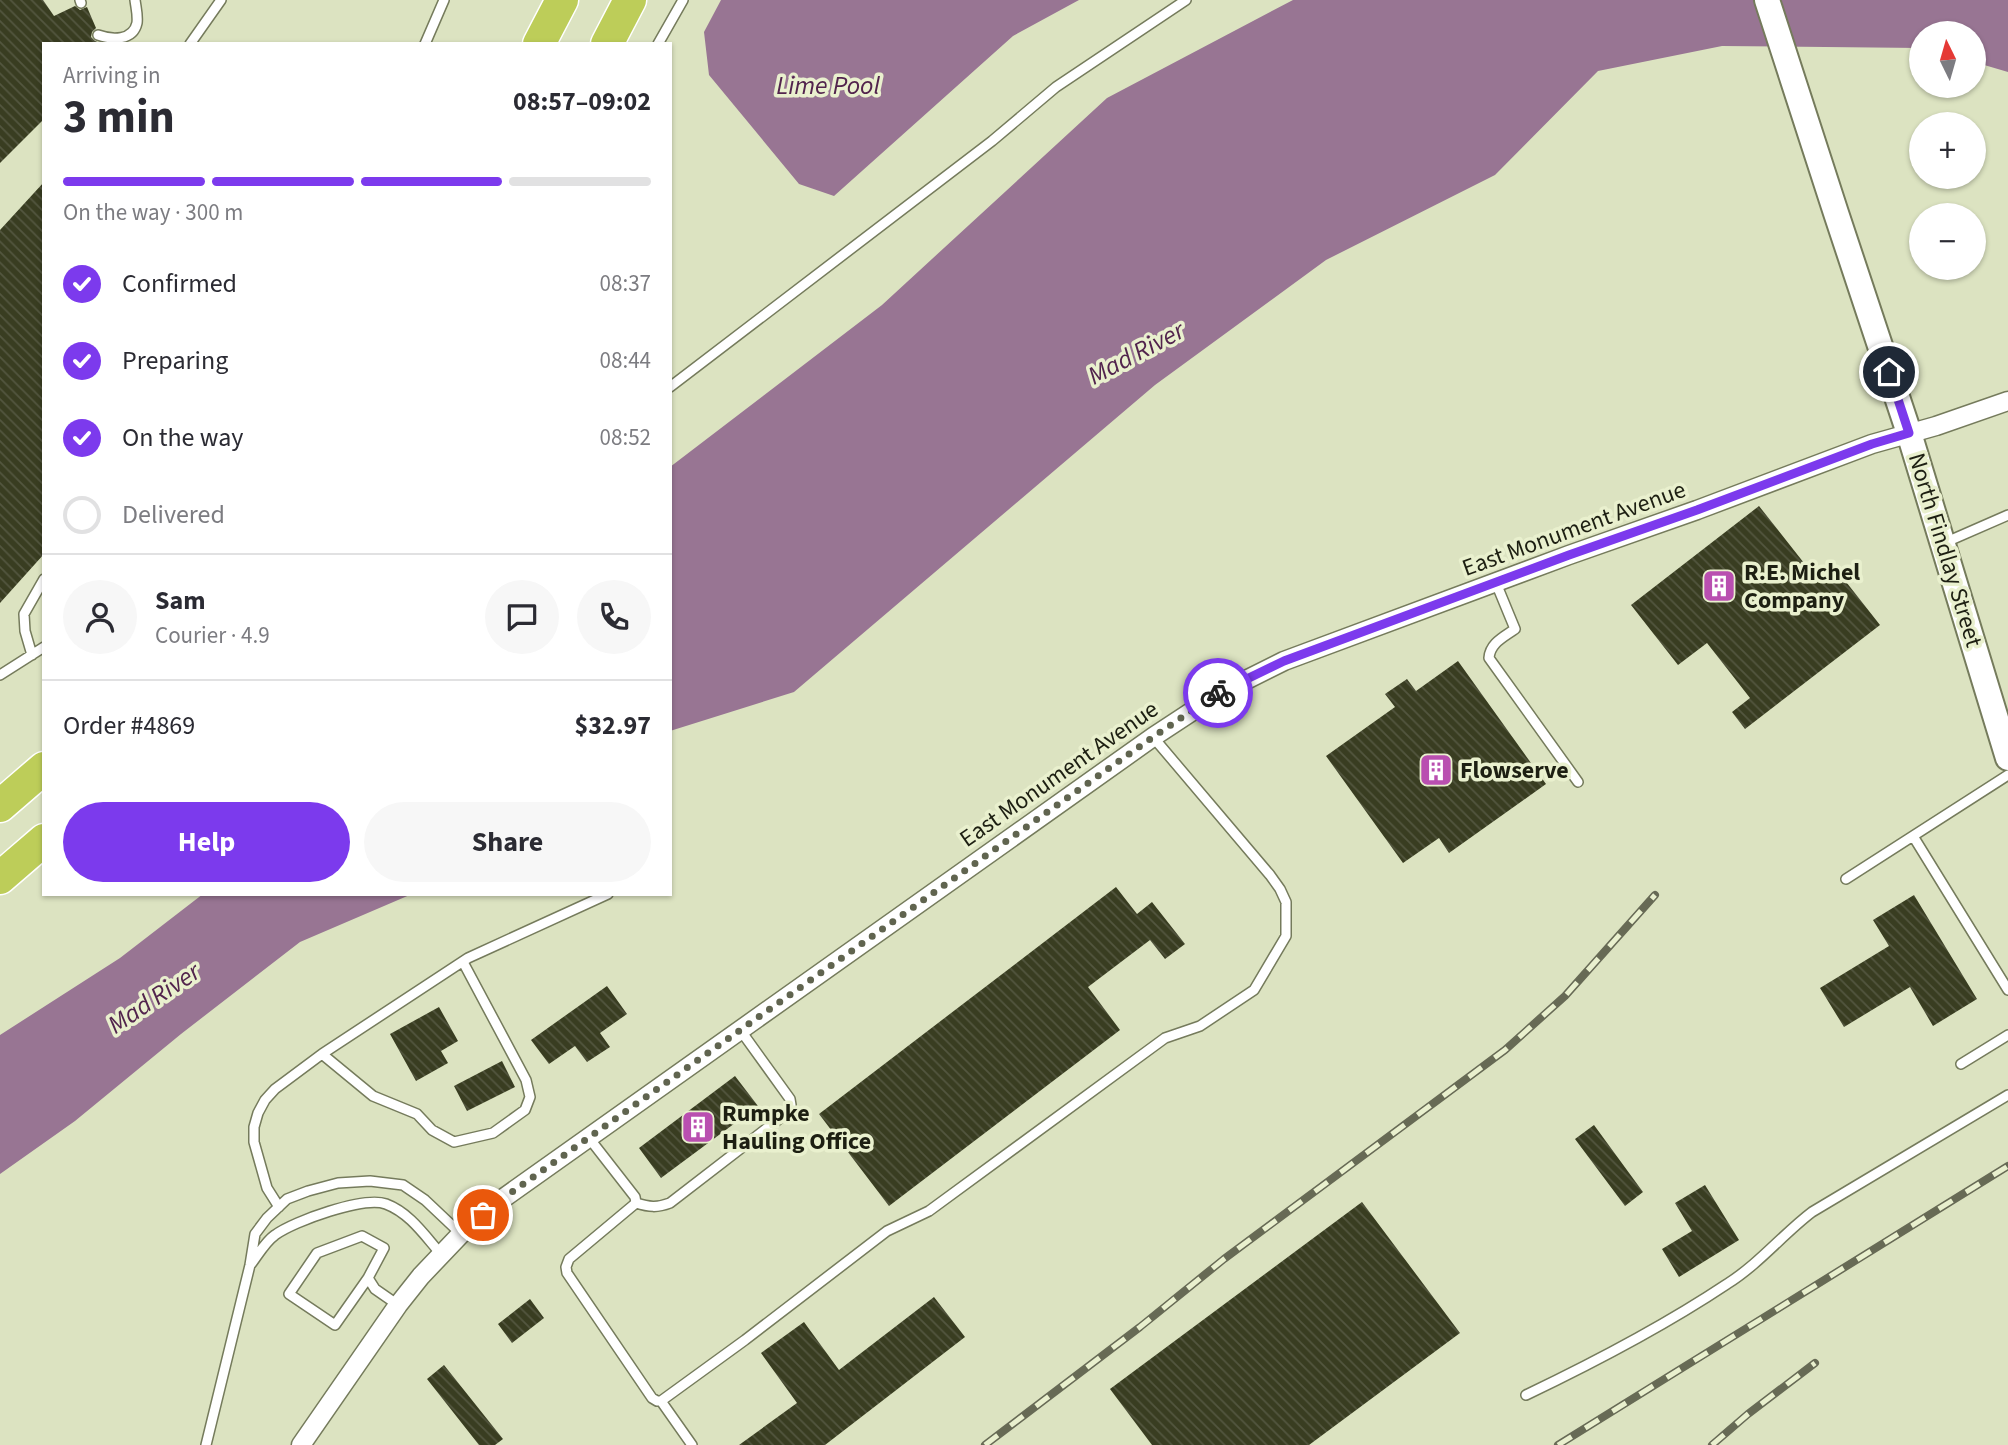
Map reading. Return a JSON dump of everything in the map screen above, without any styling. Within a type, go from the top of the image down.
[{"type":"highway","points":[[540,42],[562,0]]},
{"type":"highway","points":[[608,42],[630,0]]},
{"type":"highway","points":[[0,806],[42,770]]},
{"type":"highway","points":[[0,878],[42,841]]},
{"type":"main road","name":"North Findlay Street","points":[[1771,11],[1909,433],[2008,758]]},
{"type":"street","name":"East Monument Avenue","points":[[301,1445],[421,1276],[461,1234],[498,1202],[1153,737],[1220,693],[1284,661],[1569,555],[1872,444],[2008,401]]},
{"type":"lane","points":[[98,35],[113,39],[131,34],[136,26],[135,0]]},
{"type":"lane","points":[[191,42],[221,0]]},
{"type":"lane","points":[[426,42],[444,0]]},
{"type":"lane","points":[[659,42],[683,0]]},
{"type":"lane","points":[[672,385],[992,141],[1056,87],[1186,0]]},
{"type":"lane","points":[[1943,543],[2008,515]]},
{"type":"lane","points":[[32,655],[25,631],[24,614],[42,582]]},
{"type":"lane","points":[[1496,583],[1515,629],[1493,646],[1489,651],[1489,658],[1578,782]]},
{"type":"lane","points":[[0,675],[42,648]]},
{"type":"lane","points":[[661,1401],[887,1231],[929,1210],[1165,1038],[1200,1026],[1254,990],[1286,936],[1286,902],[1270,875],[1153,737]]},
{"type":"lane","points":[[1846,879],[2008,775]]},
{"type":"lane","points":[[1913,836],[2008,990]]},
{"type":"lane","points":[[279,1207],[267,1188],[254,1142],[258,1113],[275,1089],[463,962],[604,896]]},
{"type":"lane","points":[[322,1055],[373,1096],[417,1114],[432,1130],[454,1142],[493,1133],[525,1110],[530,1097],[526,1080],[463,962]]},
{"type":"lane","points":[[636,1203],[659,1207],[670,1203],[788,1112],[790,1099],[741,1031]]},
{"type":"lane","points":[[1961,1064],[2008,1035]]},
{"type":"lane","points":[[1526,1395],[1649,1331],[1728,1284],[1812,1212],[2008,1095]]},
{"type":"lane","points":[[589,1138],[635,1198],[636,1203]]},
{"type":"lane","points":[[206,1445],[250,1265],[255,1234],[287,1199],[338,1183],[370,1181],[403,1185],[425,1200],[461,1234]]},
{"type":"lane","points":[[250,1265],[271,1237],[290,1225],[353,1204],[384,1203],[407,1216],[441,1254]]},
{"type":"lane","points":[[636,1203],[569,1259],[567,1273],[652,1398],[661,1401],[692,1445]]},
{"type":"lane","points":[[362,1236],[384,1248],[368,1278],[335,1325],[289,1294],[317,1253],[362,1236]]},
{"type":"lane","points":[[368,1278],[375,1289],[398,1305]]},
{"type":"water","name":"Lime Pool","points":[[721,0],[1079,0],[1013,36],[834,196],[799,184],[709,75],[704,32]]},
{"type":"water","name":"Mad River","points":[[1293,0],[2008,0],[2008,72],[1986,66],[1986,21],[1909,21],[1909,48],[1722,46],[1598,71],[1495,175],[1326,260],[1155,385],[794,692],[672,730],[672,465],[882,305],[1107,98]]},
{"type":"water","name":"Mad River","points":[[200,896],[407,896],[300,942],[75,1121],[0,1174],[0,1035],[120,958]]},
{"type":"building","points":[[0,0],[43,0],[54,16],[75,6],[80,10],[87,7],[96,28],[91,37],[97,42],[42,42],[42,121],[0,163]]},
{"type":"building","points":[[42,184],[42,556],[0,603],[0,230]]},
{"type":"building","points":[[1759,506],[1815,577],[1832,564],[1880,625],[1745,729],[1732,712],[1750,698],[1707,643],[1678,665],[1631,605]]},
{"type":"building","name":"Flowserve","points":[[1458,661],[1546,784],[1449,853],[1439,838],[1403,863],[1326,756],[1395,707],[1385,694],[1407,679],[1416,691]]},
{"type":"building","points":[[1116,887],[1137,914],[1152,902],[1185,944],[1165,959],[1150,940],[1088,987],[1120,1030],[889,1206],[819,1114]]},
{"type":"building","points":[[1914,895],[1977,999],[1933,1026],[1910,987],[1844,1027],[1820,988],[1889,946],[1873,920]]},
{"type":"building","points":[[607,986],[627,1014],[600,1033],[610,1047],[587,1062],[575,1046],[549,1064],[531,1040]]},
{"type":"building","points":[[439,1007],[458,1041],[441,1051],[448,1063],[416,1081],[390,1034]]},
{"type":"building","points":[[502,1061],[515,1087],[467,1111],[454,1086]]},
{"type":"building","name":"Rumpke Hauling Office","points":[[735,1076],[758,1106],[661,1178],[639,1148]]},
{"type":"building","points":[[1594,1125],[1643,1192],[1625,1206],[1575,1139]]},
{"type":"building","points":[[1705,1185],[1739,1240],[1679,1277],[1662,1249],[1692,1231],[1675,1203]]},
{"type":"building","points":[[1362,1202],[1460,1333],[1309,1445],[1152,1445],[1110,1389]]},
{"type":"building","points":[[934,1297],[965,1337],[825,1445],[739,1445],[797,1403],[761,1353],[804,1322],[839,1370]]},
{"type":"building","points":[[530,1299],[544,1318],[512,1343],[498,1324]]},
{"type":"building","points":[[444,1365],[503,1439],[495,1445],[479,1445],[427,1379]]},
{"type":"railway","points":[[985,1445],[1224,1259],[1505,1050],[1565,996],[1655,895]]},
{"type":"railway","points":[[1558,1445],[2008,1166]]},
{"type":"railway","points":[[1712,1445],[1815,1363]]},
{"type":"way so far","points":[[483,1215],[1218,693]]},
{"type":"place","name":"R.E. Michel Company","points":[[1719,586]]},
{"type":"place","name":"Flowserve","points":[[1436,770]]},
{"type":"place","name":"Rumpke Hauling Office","points":[[698,1127]]},
{"type":"route","points":[[1218,693],[1284,661],[1872,444],[1909,433],[1889,372]]}]
